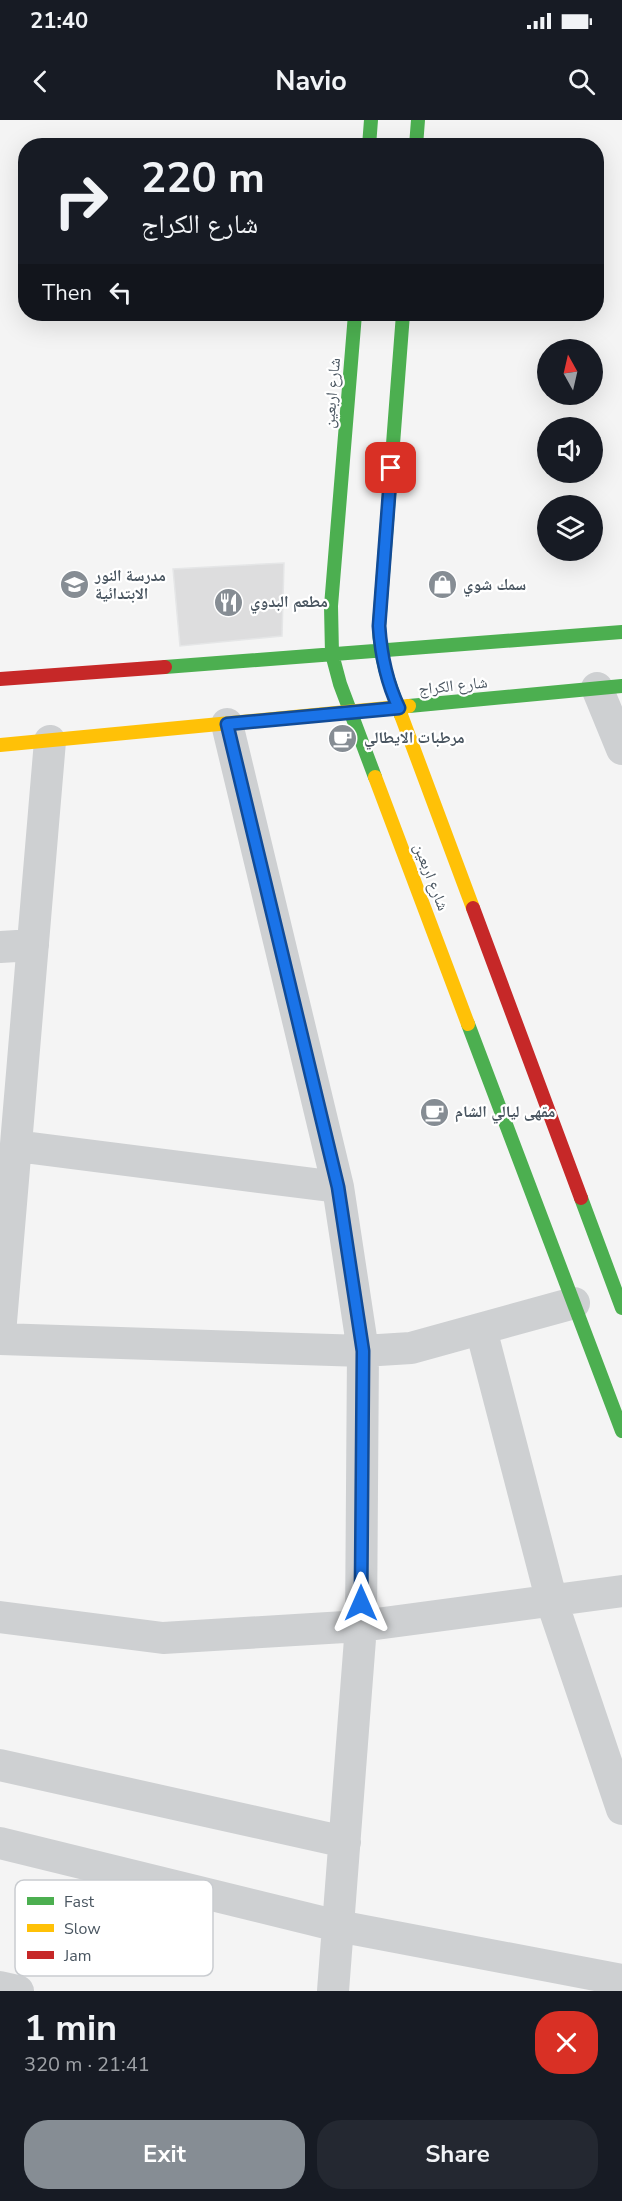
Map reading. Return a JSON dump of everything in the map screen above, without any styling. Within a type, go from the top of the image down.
[{"type":"main road","points":[[370,138],[371,120]]},
{"type":"main road","points":[[417,138],[418,120]]},
{"type":"main road","name":"شارع اربعين","points":[[354,321],[331,606],[332,654],[340,684],[622,1431]]},
{"type":"main road","name":"شارع اربعين","points":[[402,321],[379,626],[380,651],[390,689],[621,1301]]},
{"type":"main road","points":[[0,679],[622,632]]},
{"type":"main road","name":"شارع الكراج","points":[[0,745],[609,687]]},
{"type":"street","points":[[609,687],[622,749]]},
{"type":"street","points":[[227,724],[338,1187],[363,1351],[361,1626],[333,1991]]},
{"type":"street","points":[[0,1334],[16,1146],[10,1099],[33,945],[50,741]]},
{"type":"street","points":[[0,947],[33,945]]},
{"type":"street","points":[[16,1146],[338,1187]]},
{"type":"street","points":[[0,1339],[363,1351],[411,1348],[574,1303]]},
{"type":"street","points":[[481,1329],[552,1602],[622,1809]]},
{"type":"street","points":[[0,1617],[163,1638],[361,1626],[622,1591]]},
{"type":"street","points":[[0,1765],[345,1842]]},
{"type":"street","points":[[0,1843],[151,1880]]},
{"type":"street","points":[[213,1895],[338,1926],[622,1980]]},
{"type":"street","points":[[0,1987],[18,1991]]},
{"type":"building","name":"مطعم البدوي","points":[[284,563],[282,636],[180,646],[173,569]]},
{"type":"traffic: fast","points":[[370,138],[371,120]]},
{"type":"traffic: fast","points":[[417,138],[418,120]]},
{"type":"traffic: fast","points":[[354,321],[331,606],[332,654],[340,684],[375,777]]},
{"type":"traffic: fast","points":[[401,715],[383,661],[379,626],[402,321]]},
{"type":"traffic: fast","points":[[165,667],[622,632]]},
{"type":"traffic: fast","points":[[409,706],[622,686]]},
{"type":"traffic: fast","points":[[468,1024],[622,1431]]},
{"type":"traffic: fast","points":[[581,1198],[622,1308]]},
{"type":"traffic: slow","points":[[0,745],[409,706]]},
{"type":"traffic: slow","points":[[401,715],[473,908]]},
{"type":"traffic: slow","points":[[375,777],[468,1024]]},
{"type":"traffic: jam","points":[[0,679],[165,667]]},
{"type":"traffic: jam","points":[[473,908],[581,1198]]},
{"type":"place","name":"مدرسة النور الابتدائية","points":[[74,585]]},
{"type":"place","name":"سمك شوي","points":[[442,585]]},
{"type":"place","name":"مطعم البدوي","points":[[229,602]]},
{"type":"place","name":"مرطبات الايطالي","points":[[343,738]]},
{"type":"place","name":"مقهى ليالي الشام","points":[[434,1112]]},
{"type":"route","points":[[361,1603],[363,1351],[342,1211],[227,724],[399,708],[384,670],[380,651],[379,626],[391,468]]}]
